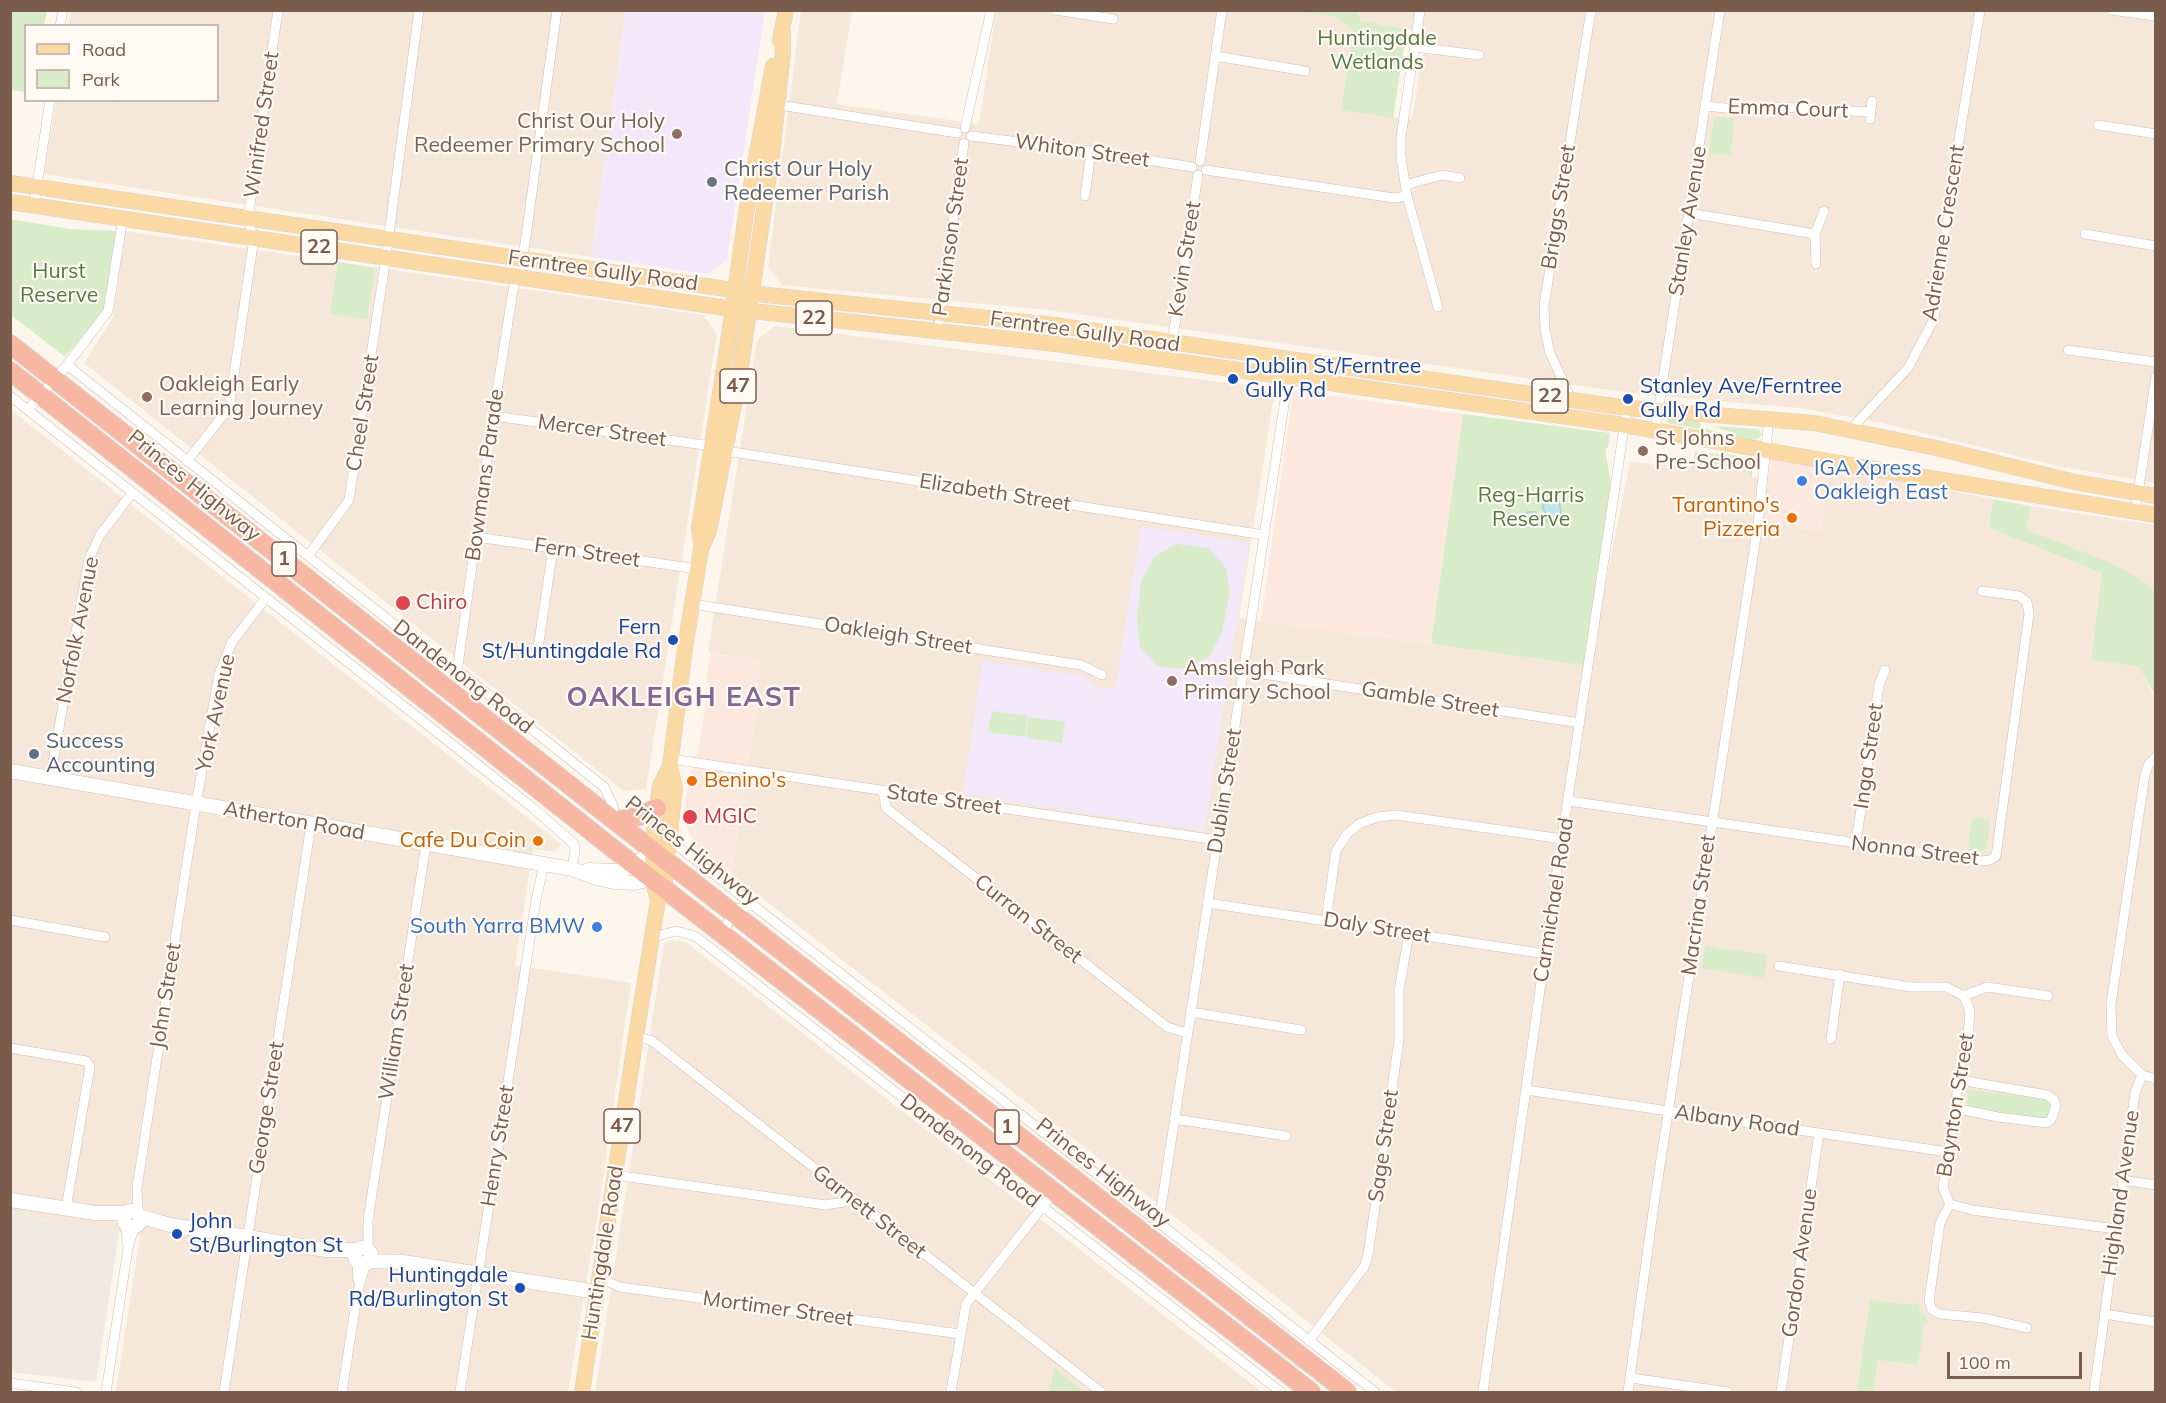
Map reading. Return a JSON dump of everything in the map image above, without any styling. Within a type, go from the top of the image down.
[{"type":"highway","name":"Princes Highway","points":[[10,344],[62,372],[615,821],[735,912],[1347,1392]]},
{"type":"highway","name":"Princes Highway","points":[[10,371],[42,394],[635,866],[658,889],[725,936],[1311,1392]]},
{"type":"highway","points":[[615,821],[640,816],[657,808]]},
{"type":"main road","name":"Huntingdale Road","points":[[719,449],[735,290],[746,213],[783,52],[786,10]]},
{"type":"main road","name":"Huntingdale Road","points":[[660,855],[670,840],[675,788],[671,763],[701,549],[699,528],[739,380],[772,104]]},
{"type":"main road","name":"Ferntree Gully Road","points":[[10,183],[735,290],[1054,325],[1627,408],[1769,418],[1851,429],[2075,482],[2156,496]]},
{"type":"main road","name":"Ferntree Gully Road","points":[[10,202],[733,309],[1056,344],[1624,425],[2156,515]]},
{"type":"main road","name":"Huntingdale Road","points":[[582,1392],[652,937],[660,855],[657,808],[660,786],[671,763]]},
{"type":"street","name":"Winifred Street","points":[[254,238],[248,219],[278,10]]},
{"type":"street","name":"Cheel Street","points":[[308,556],[350,500],[419,10]]},
{"type":"street","points":[[523,258],[557,10]]},
{"type":"street","name":"Parkinson Street","points":[[938,331],[964,135],[991,10]]},
{"type":"street","points":[[1055,10],[1113,19]]},
{"type":"street","points":[[1199,171],[1194,162],[1200,161],[1222,10]]},
{"type":"street","points":[[1420,10],[1401,137],[1407,196],[1438,307]]},
{"type":"street","name":"Briggs Street","points":[[1571,399],[1550,353],[1545,330],[1544,306],[1590,10]]},
{"type":"street","name":"Stanley Avenue","points":[[1654,430],[1720,10]]},
{"type":"street","name":"Adrienne Crescent","points":[[1851,429],[1908,368],[1934,319],[1957,152],[1980,10]]},
{"type":"street","points":[[2117,11],[2156,16]]},
{"type":"street","points":[[1415,47],[1479,55]]},
{"type":"street","points":[[1215,56],[1305,71]]},
{"type":"street","name":"Emma Court","points":[[1706,106],[1754,111],[1782,107],[1870,116],[1872,101]]},
{"type":"street","points":[[34,205],[50,102]]},
{"type":"street","name":"Whiton Street","points":[[772,104],[964,135],[1091,151],[1199,171],[1394,198],[1407,196]]},
{"type":"street","points":[[2098,124],[2156,134]]},
{"type":"street","points":[[1085,196],[1091,151]]},
{"type":"street","name":"Kevin Street","points":[[1172,343],[1199,171]]},
{"type":"street","points":[[1405,185],[1442,175],[1460,178]]},
{"type":"street","points":[[1816,264],[1815,234],[1824,211]]},
{"type":"street","points":[[1689,213],[1815,234]]},
{"type":"street","points":[[28,410],[62,372],[108,311],[123,218]]},
{"type":"street","points":[[2085,234],[2156,246]]},
{"type":"street","points":[[187,461],[225,412],[230,402],[254,238]]},
{"type":"street","name":"Bowmans Parade","points":[[457,672],[515,278]]},
{"type":"street","points":[[2068,350],[2156,362]]},
{"type":"street","name":"Dublin Street","points":[[1159,1221],[1291,360]]},
{"type":"street","name":"Dandenong Road","points":[[62,372],[187,461],[604,787],[613,806],[615,821]]},
{"type":"street","points":[[2135,512],[2156,377]]},
{"type":"street","points":[[10,396],[533,808],[574,843],[575,869]]},
{"type":"street","name":"Carmichael Road","points":[[1483,1392],[1627,408]]},
{"type":"street","name":"Mercer Street","points":[[493,416],[719,449]]},
{"type":"street","name":"Macrina Street","points":[[1628,1392],[1654,1205],[1758,524],[1769,418]]},
{"type":"street","name":"Elizabeth Street","points":[[719,449],[1264,535]]},
{"type":"street","name":"Norfolk Avenue","points":[[50,778],[89,559],[100,535],[132,493]]},
{"type":"street","name":"Fern Street","points":[[476,537],[698,569]]},
{"type":"street","points":[[537,655],[553,548]]},
{"type":"street","name":"Nonna Street","points":[[1569,801],[1980,861],[1990,860],[1996,856],[2029,614],[2027,602],[2019,596],[1982,591]]},
{"type":"street","name":"York Avenue","points":[[196,804],[221,666],[237,634],[266,598]]},
{"type":"street","name":"Oakleigh Street","points":[[692,604],[1081,664],[1102,675]]},
{"type":"street","name":"Inga Street","points":[[1856,843],[1879,685],[1886,670]]},
{"type":"street","name":"Gamble Street","points":[[1243,671],[1580,723]]},
{"type":"street","points":[[2156,758],[2149,764],[2145,774],[2111,1005],[2112,1036],[2122,1055],[2142,1075],[2156,1079]]},
{"type":"street","name":"State Street","points":[[671,763],[883,791],[1217,840]]},
{"type":"street","name":"Atherton Road","points":[[10,771],[575,869],[615,871],[635,866]]},
{"type":"street","name":"Curran Street","points":[[883,791],[886,808],[1167,1028],[1187,1033]]},
{"type":"street","name":"John Street","points":[[106,1392],[196,804]]},
{"type":"street","points":[[533,808],[561,807]]},
{"type":"street","points":[[1326,920],[1336,851],[1347,834],[1359,824],[1377,817],[1396,815],[1563,839]]},
{"type":"street","name":"George Street","points":[[224,1392],[311,824]]},
{"type":"street","points":[[670,840],[1375,1392]]},
{"type":"street","name":"William Street","points":[[342,1392],[426,844]]},
{"type":"street","points":[[635,866],[660,855]]},
{"type":"street","name":"Henry Street","points":[[460,1392],[536,900],[536,882],[541,863]]},
{"type":"street","name":"Atherton Road","points":[[575,869],[596,878],[658,889]]},
{"type":"street","name":"Daly Street","points":[[1207,903],[1546,954]]},
{"type":"street","points":[[725,936],[727,924],[735,912],[740,908],[753,905]]},
{"type":"street","points":[[10,920],[105,937]]},
{"type":"street","name":"Dandenong Road","points":[[652,937],[676,931],[695,936],[1281,1392]]},
{"type":"street","name":"Sage Street","points":[[1309,1341],[1364,1267],[1368,1255],[1399,1040],[1399,991],[1408,933]]},
{"type":"street","points":[[1779,966],[1911,987],[1946,987],[1964,996],[1987,987],[2048,996]]},
{"type":"street","points":[[1831,1039],[1840,974]]},
{"type":"street","name":"Baynton Street","points":[[1964,996],[1970,1011],[1968,1034],[1943,1188],[1950,1204],[1940,1223],[1929,1301],[1932,1310],[1940,1314],[1983,1318],[2027,1328]]},
{"type":"street","points":[[1190,1012],[1301,1030]]},
{"type":"street","name":"Garnett Street","points":[[636,1036],[652,1041],[1101,1392]]},
{"type":"street","points":[[10,1048],[86,1061],[90,1065],[66,1209]]},
{"type":"street","name":"Highland Avenue","points":[[2094,1392],[2135,1093],[2142,1075]]},
{"type":"street","points":[[1955,1108],[1998,1117],[2046,1123],[2051,1120],[2056,1106],[2054,1100],[2047,1095],[1959,1080]]},
{"type":"street","name":"Albany Road","points":[[1526,1090],[1948,1152]]},
{"type":"street","name":"Dandenong Road","points":[[1002,1123],[1014,1109]]},
{"type":"street","points":[[1174,1119],[1286,1136]]},
{"type":"street","name":"Gordon Avenue","points":[[1780,1392],[1819,1133]]},
{"type":"street","points":[[615,1175],[825,1205],[844,1202],[850,1196]]},
{"type":"street","points":[[2122,1180],[2156,1185]]},
{"type":"street","points":[[951,1392],[964,1308],[1054,1192]]},
{"type":"street","points":[[10,1200],[597,1292]]},
{"type":"street","points":[[1950,1204],[1972,1210],[2116,1229]]},
{"type":"street","name":"Mortimer Street","points":[[600,1273],[609,1282],[620,1287],[960,1334]]},
{"type":"street","points":[[2104,1314],[2156,1322]]},
{"type":"street","points":[[1630,1378],[1728,1392]]},
{"type":"street","points":[[10,1383],[76,1392]]},
{"type":"street","points":[[582,1392],[587,1392]]},
{"type":"shaded area","points":[[1291,10],[1334,16],[1353,31],[1341,109],[1412,120],[1426,32],[1361,21],[1358,11],[2155,11],[2155,483],[2063,467],[1882,423],[1800,408],[1646,395],[1048,310],[782,285],[768,267],[801,11],[852,11],[837,104],[979,124],[996,11]]},
{"type":"shaded area","points":[[71,11],[626,11],[591,257],[44,174],[56,102],[219,102],[219,24],[68,24]]},
{"type":"shaded area","name":"Christ Our Holy Redeemer Primary School","points":[[626,11],[765,11],[727,259],[708,274],[591,257]]},
{"type":"shaded area","points":[[125,231],[703,315],[717,334],[646,789],[624,791],[84,363],[113,318]]},
{"type":"shaded area","points":[[775,326],[1275,389],[1239,618],[1589,666],[1630,462],[1748,471],[1752,477],[1768,476],[1762,523],[1821,530],[1830,467],[1993,499],[1989,528],[2102,573],[2091,660],[2138,664],[2155,699],[2155,1392],[1396,1392],[1193,1231],[731,874],[759,695],[756,694],[761,660],[708,652],[757,340]]},
{"type":"shaded area","points":[[1293,390],[1463,414],[1431,644],[1261,621]]},
{"type":"shaded area","points":[[10,409],[561,844],[555,852],[533,849],[515,965],[631,983],[597,1218],[568,1392],[116,1392],[140,1235],[31,1218],[31,1214],[11,1211]]},
{"type":"shaded area","points":[[1771,457],[1830,467],[1821,531],[1762,523]]},
{"type":"shaded area","points":[[2030,506],[2155,525],[2155,592],[2138,578],[2027,530]]},
{"type":"shaded area","name":"Amsleigh Park Primary School","points":[[1141,526],[1249,543],[1204,831],[963,794],[983,661],[1083,676],[1100,690],[1116,686]]},
{"type":"shaded area","points":[[711,653],[761,660],[756,693],[759,694],[731,874],[697,849],[683,819],[690,774],[698,754]]},
{"type":"shaded area","points":[[672,940],[685,942],[691,946],[1262,1392],[595,1392],[664,943]]},
{"type":"shaded area","points":[[11,1211],[31,1214],[31,1218],[117,1231],[119,1234],[96,1382],[11,1372]]},
{"type":"green space","points":[[10,11],[47,11],[44,24],[24,24],[24,92],[11,90]]},
{"type":"green space","name":"Huntingdale Wetlands","points":[[1291,11],[1358,11],[1361,21],[1407,29],[1393,118],[1341,110],[1353,31],[1334,16]]},
{"type":"green space","points":[[1716,117],[1734,118],[1731,155],[1708,154]]},
{"type":"green space","name":"Hurst Reserve","points":[[10,219],[70,229],[116,231],[104,310],[65,357],[11,315]]},
{"type":"green space","points":[[338,262],[375,268],[367,319],[330,314]]},
{"type":"green space","name":"Reg-Harris Reserve","points":[[1463,414],[1610,433],[1608,447],[1605,449],[1614,500],[1589,666],[1431,644]]},
{"type":"green space","points":[[1667,419],[1698,421],[1701,427],[1720,433],[1719,435],[1667,423]]},
{"type":"green space","points":[[1713,426],[1759,429],[1762,435],[1757,439],[1735,439],[1735,434]]},
{"type":"green space","points":[[1695,452],[1735,455],[1753,460],[1752,477],[1747,471],[1692,467]]},
{"type":"green space","points":[[1993,499],[2030,506],[2027,530],[2104,560],[2139,578],[2155,592],[2155,695],[2138,666],[2091,660],[2102,573],[1989,528]]},
{"type":"green space","points":[[1176,544],[1209,548],[1226,568],[1230,591],[1222,633],[1209,657],[1183,669],[1158,666],[1140,648],[1137,617],[1141,582],[1154,557]]},
{"type":"green space","points":[[992,711],[1028,716],[1025,737],[988,732]]},
{"type":"green space","points":[[1029,717],[1065,722],[1062,743],[1026,738]]},
{"type":"green space","points":[[1972,817],[1990,820],[1987,848],[1981,852],[1968,850]]},
{"type":"green space","points":[[1705,946],[1767,955],[1764,978],[1702,968]]},
{"type":"green space","points":[[1968,1090],[2041,1098],[2050,1102],[2053,1108],[2051,1115],[2044,1119],[1987,1112],[1967,1106]]},
{"type":"green space","points":[[1870,1300],[1913,1305],[1917,1302],[1928,1321],[1924,1325],[1918,1365],[1878,1360],[1873,1392],[1857,1392]]},
{"type":"green space","points":[[1054,1368],[1085,1392],[1050,1392]]},
{"type":"water","points":[[1550,499],[1556,499],[1559,502],[1561,510],[1560,518],[1555,523],[1539,520],[1531,523],[1523,522],[1521,519],[1527,512],[1535,512],[1542,518],[1547,517],[1542,506]]},
{"type":"place","name":"Christ Our Holy Redeemer Primary School","points":[[677,134]]},
{"type":"place","name":"Christ Our Holy Redeemer Parish","points":[[712,182]]},
{"type":"place","name":"Dublin St/Ferntree Gully Rd","points":[[1233,379]]},
{"type":"place","name":"Oakleigh Early Learning Journey","points":[[147,397]]},
{"type":"place","name":"Stanley Ave/Ferntree Gully Rd","points":[[1628,399]]},
{"type":"place","name":"St Johns Pre-School","points":[[1643,451]]},
{"type":"place","name":"IGA Xpress Oakleigh East","points":[[1802,481]]},
{"type":"place","name":"Tarantino's Pizzeria","points":[[1792,518]]},
{"type":"place","name":"Chiro","points":[[403,603]]},
{"type":"place","name":"Fern St/Huntingdale Rd","points":[[673,640]]},
{"type":"place","name":"Amsleigh Park Primary School","points":[[1172,681]]},
{"type":"place","name":"Success Accounting","points":[[34,754]]},
{"type":"place","name":"Benino's","points":[[692,781]]},
{"type":"place","name":"MGIC","points":[[690,817]]},
{"type":"place","name":"Cafe Du Coin","points":[[538,841]]},
{"type":"place","name":"South Yarra BMW","points":[[597,927]]},
{"type":"place","name":"John St/Burlington St","points":[[177,1234]]},
{"type":"place","name":"Huntingdale Rd/Burlington St","points":[[520,1288]]},
{"type":"district","name":"OAKLEIGH EAST","points":[[684,698]]}]
